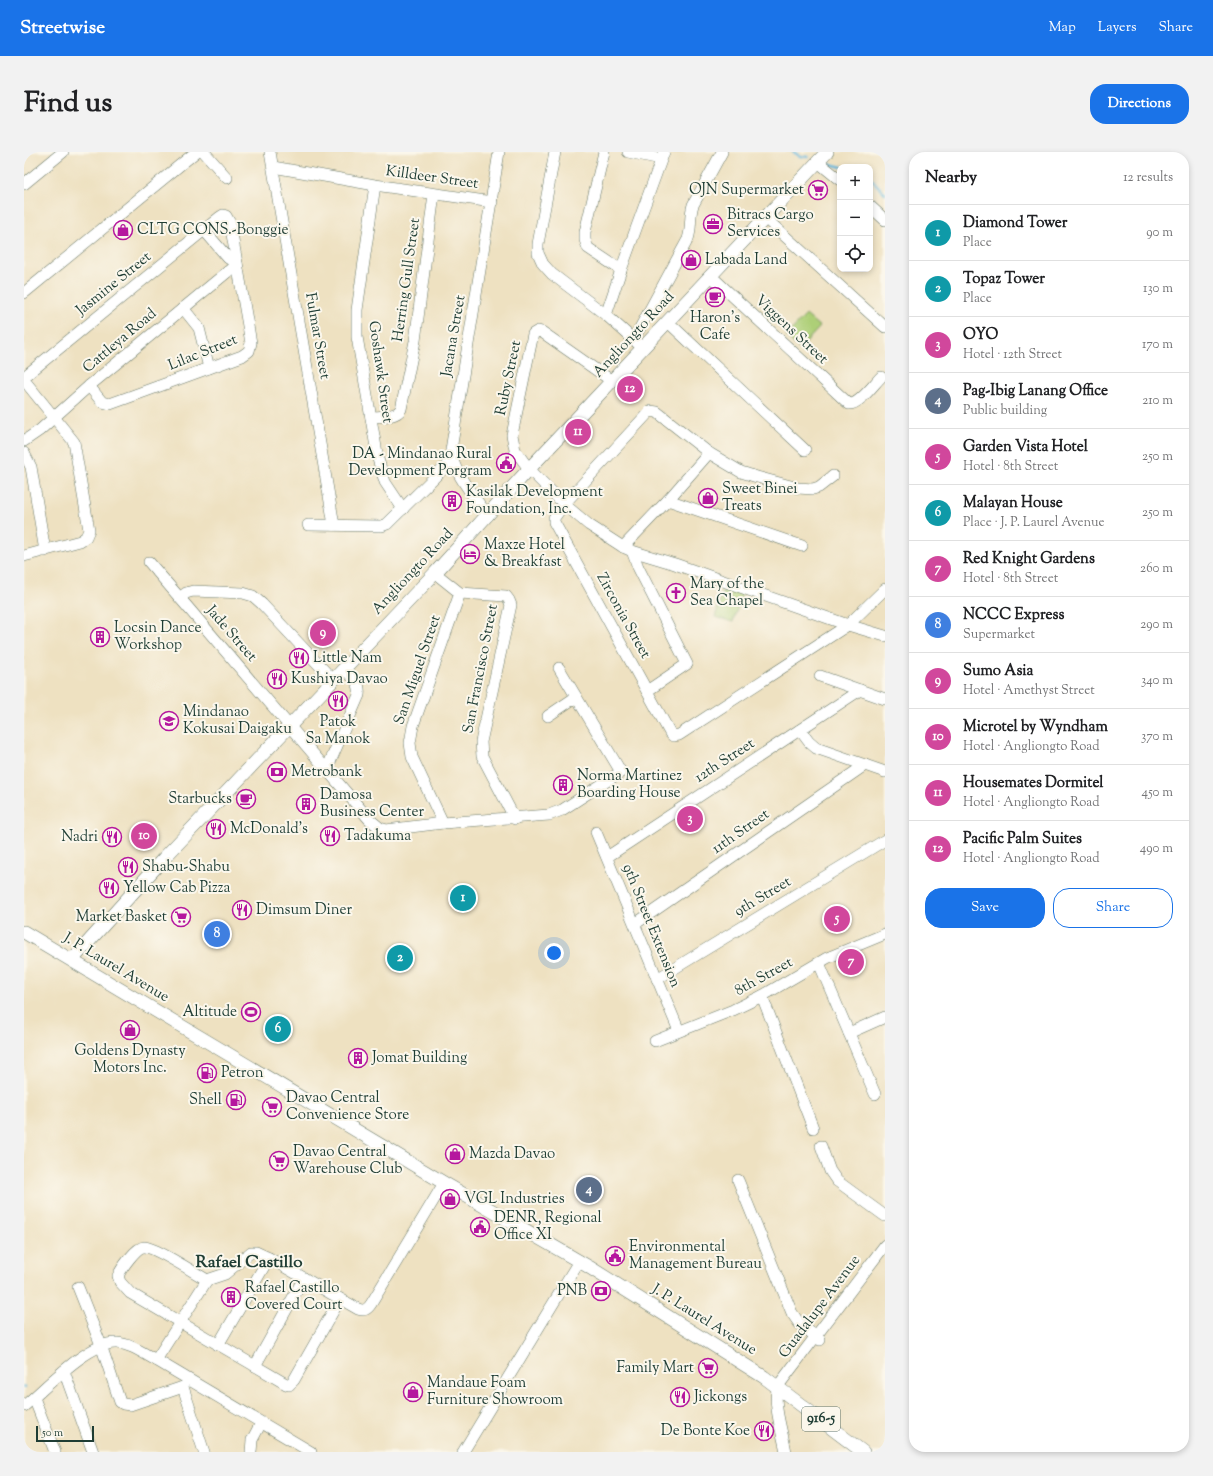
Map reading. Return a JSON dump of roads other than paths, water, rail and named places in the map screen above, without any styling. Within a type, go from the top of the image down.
[{"type":"main road","name":"Angliongto Road","points":[[72,960],[160,862],[488,516],[612,381],[638,344],[668,322],[822,157]]},
{"type":"main road","name":"J. P. Laurel Avenue","points":[[24,932],[579,1262],[719,1348],[863,1452]]},
{"type":"street","points":[[24,184],[63,152]]},
{"type":"street","points":[[24,293],[196,152]]},
{"type":"street","points":[[204,152],[227,178]]},
{"type":"street","name":"Fulmar Street","points":[[270,152],[334,525]]},
{"type":"street","name":"Jacana Street","points":[[488,516],[459,473],[452,460],[451,450],[499,152]]},
{"type":"street","points":[[555,152],[538,244],[538,253],[543,264],[552,274],[606,315],[638,344],[690,234],[690,213],[693,205],[722,152]]},
{"type":"street","points":[[604,152],[585,232],[585,240],[588,248],[621,270]]},
{"type":"street","points":[[606,315],[663,156],[628,152]]},
{"type":"street","points":[[822,157],[837,176]]},
{"type":"street","name":"Killdeer Street","points":[[273,166],[375,185],[492,202]]},
{"type":"street","name":"Goshawk Street","points":[[375,185],[357,310],[357,337],[378,459],[385,482],[403,509]]},
{"type":"street","name":"Herring Gull Street","points":[[371,417],[393,415],[398,413],[401,409],[415,341],[434,194]]},
{"type":"street","points":[[873,209],[885,220]]},
{"type":"street","name":"Jasmine Street","points":[[24,379],[204,230],[220,217],[224,216]]},
{"type":"street","name":"Lilac Street","points":[[88,386],[102,402],[110,404],[246,354],[251,347],[229,221],[224,216]]},
{"type":"street","points":[[765,218],[885,327]]},
{"type":"street","points":[[204,230],[228,258],[237,264]]},
{"type":"street","name":"Cattleya Road","points":[[24,441],[54,417],[88,386],[237,264]]},
{"type":"street","name":"Viggens Street","points":[[711,276],[851,404],[861,399],[880,377]]},
{"type":"street","points":[[183,308],[199,328],[209,368]]},
{"type":"street","points":[[668,322],[805,450]]},
{"type":"street","name":"Ruby Street","points":[[529,470],[515,450],[512,435],[533,334],[538,331],[542,332],[612,381]]},
{"type":"street","points":[[24,379],[71,438],[76,447],[89,530],[86,537],[80,541],[24,556]]},
{"type":"street","points":[[564,504],[650,411],[657,412],[709,453],[741,472],[798,488],[813,489],[819,487],[833,476]]},
{"type":"street","points":[[24,453],[31,467],[45,550]]},
{"type":"street","points":[[628,549],[709,453]]},
{"type":"street","points":[[308,525],[382,526],[387,524],[452,460]]},
{"type":"street","points":[[529,470],[564,504],[589,525],[628,549],[848,625],[885,636]]},
{"type":"street","points":[[668,500],[802,546]]},
{"type":"street","name":"Zirconia Street","points":[[564,504],[554,518],[554,522],[673,736],[679,735],[848,625]]},
{"type":"street","points":[[628,549],[687,664],[647,691]]},
{"type":"street","name":"Jade Street","points":[[149,562],[369,819],[380,828],[386,830],[443,823]]},
{"type":"street","points":[[435,573],[460,593]]},
{"type":"street","points":[[848,625],[885,589]]},
{"type":"street","points":[[180,598],[186,593],[193,591],[243,593],[253,596],[333,680]]},
{"type":"street","name":"San Francisco Street","points":[[460,593],[506,596],[510,604],[481,742],[482,756],[515,819]]},
{"type":"street","name":"San Miguel Street","points":[[443,823],[412,757],[410,743],[413,726],[460,593]]},
{"type":"street","points":[[443,823],[515,819],[549,815],[562,810],[621,772],[559,668]]},
{"type":"street","points":[[327,769],[359,695],[360,688],[358,683],[344,669]]},
{"type":"street","points":[[820,676],[885,698]]},
{"type":"street","name":"12th Street","points":[[606,856],[860,690]]},
{"type":"street","points":[[548,716],[576,697]]},
{"type":"street","points":[[800,730],[809,742],[816,748],[885,772]]},
{"type":"street","name":"11th Street","points":[[635,924],[865,765]]},
{"type":"street","name":"9th Street Extension","points":[[596,832],[679,1031]]},
{"type":"street","name":"9th Street","points":[[657,979],[885,840]]},
{"type":"street","name":"8th Street","points":[[654,1041],[733,1010],[762,996],[837,954],[885,934]]},
{"type":"street","points":[[819,963],[874,1094]]},
{"type":"street","points":[[762,996],[813,1128]]},
{"type":"street","points":[[849,1033],[885,1018]]},
{"type":"street","points":[[821,1146],[830,1171],[837,1181],[885,1216]]},
{"type":"street","points":[[738,1180],[792,1313],[799,1323],[818,1338]]},
{"type":"street","points":[[156,1360],[207,1280],[225,1274],[251,1252],[256,1252],[269,1258],[358,1309],[366,1310],[444,1183]]},
{"type":"street","name":"Guadalupe Avenue","points":[[779,1392],[885,1246]]},
{"type":"street","points":[[207,1280],[155,1250],[143,1247],[139,1248],[120,1271],[118,1276],[120,1282],[130,1293],[289,1385],[294,1380],[340,1299]]},
{"type":"street","name":"Guadalupe Avenue","points":[[818,1338],[885,1255]]},
{"type":"street","points":[[218,1345],[269,1258]]},
{"type":"street","points":[[463,1452],[579,1262]]},
{"type":"street","points":[[255,1366],[304,1278]]},
{"type":"street","points":[[78,1287],[101,1345],[119,1399],[123,1404],[130,1405],[185,1383]]},
{"type":"street","points":[[24,1406],[84,1354],[101,1345],[115,1343],[124,1344],[156,1360],[185,1383],[261,1422],[311,1452]]},
{"type":"street","points":[[64,1371],[93,1452]]},
{"type":"street","points":[[185,1383],[204,1452]]},
{"type":"street","points":[[779,1392],[786,1452]]},
{"type":"street","points":[[34,1398],[55,1452]]},
{"type":"street","points":[[251,1452],[252,1440],[261,1422]]},
{"type":"waterway","points":[[793,152],[800,156],[808,157]]},
{"type":"waterway","points":[[830,164],[837,166]]},
{"type":"waterway","points":[[873,181],[885,193]]},
{"type":"place","name":"OJN Supermarket","points":[[818,190]]},
{"type":"place","name":"Bitracs Cargo Services","points":[[713,224]]},
{"type":"place","name":"CLTG CONS.-Bonggie","points":[[123,230]]},
{"type":"place","name":"Labada Land","points":[[691,260]]},
{"type":"place","name":"Haron's Cafe","points":[[715,297]]},
{"type":"place","name":"Pacific Palm Suites","points":[[630,389]]},
{"type":"place","name":"Housemates Dormitel","points":[[578,432]]},
{"type":"place","name":"DA - Mindanao Rural Development Porgram","points":[[506,463]]},
{"type":"place","name":"Sweet Binei Treats","points":[[708,498]]},
{"type":"place","name":"Kasilak Development Foundation, Inc.","points":[[452,501]]},
{"type":"place","name":"Maxze Hotel & Breakfast","points":[[470,554]]},
{"type":"place","name":"Mary of the Sea Chapel","points":[[676,593]]},
{"type":"place","name":"Sumo Asia","points":[[323,633]]},
{"type":"place","name":"Locsin Dance Workshop","points":[[100,637]]},
{"type":"place","name":"Little Nam","points":[[299,658]]},
{"type":"place","name":"Kushiya Davao","points":[[277,679]]},
{"type":"place","name":"Patok Sa Manok","points":[[338,701]]},
{"type":"place","name":"Mindanao Kokusai Daigaku","points":[[169,721]]},
{"type":"place","name":"Metrobank","points":[[277,772]]},
{"type":"place","name":"Norma Martinez Boarding House","points":[[563,785]]},
{"type":"place","name":"Starbucks","points":[[246,799]]},
{"type":"place","name":"Damosa Business Center","points":[[306,804]]},
{"type":"place","name":"OYO","points":[[690,819]]},
{"type":"place","name":"McDonald's","points":[[216,829]]},
{"type":"place","name":"Microtel by Wyndham","points":[[144,836]]},
{"type":"place","name":"Tadakuma","points":[[330,836]]},
{"type":"place","name":"Nadri","points":[[112,837]]},
{"type":"place","name":"Shabu-Shabu","points":[[128,867]]},
{"type":"place","name":"Yellow Cab Pizza","points":[[109,888]]},
{"type":"place","name":"Diamond Tower","points":[[463,898]]},
{"type":"place","name":"Dimsum Diner","points":[[242,910]]},
{"type":"place","name":"Market Basket","points":[[181,917]]},
{"type":"place","name":"Garden Vista Hotel","points":[[837,919]]},
{"type":"place","name":"NCCC Express","points":[[217,934]]},
{"type":"place","name":"Topaz Tower","points":[[400,958]]},
{"type":"place","name":"Red Knight Gardens","points":[[851,962]]},
{"type":"place","name":"Altitude","points":[[251,1012]]},
{"type":"place","name":"Malayan House","points":[[278,1029]]},
{"type":"place","name":"Goldens Dynasty Motors Inc.","points":[[130,1030]]},
{"type":"place","name":"Jomat Building","points":[[358,1058]]},
{"type":"place","name":"Petron","points":[[207,1073]]},
{"type":"place","name":"Shell","points":[[236,1100]]},
{"type":"place","name":"Davao Central Convenience Store","points":[[272,1107]]},
{"type":"place","name":"Mazda Davao","points":[[455,1154]]},
{"type":"place","name":"Davao Central Warehouse Club","points":[[279,1161]]},
{"type":"place","name":"Pag-Ibig Lanang Office","points":[[589,1190]]},
{"type":"place","name":"VGL Industries","points":[[450,1199]]},
{"type":"place","name":"DENR, Regional Office XI","points":[[480,1227]]},
{"type":"place","name":"Environmental Management Bureau","points":[[615,1256]]},
{"type":"place","name":"PNB","points":[[601,1291]]},
{"type":"place","name":"Rafael Castillo Covered Court","points":[[231,1297]]},
{"type":"place","name":"Family Mart","points":[[708,1368]]},
{"type":"place","name":"Mandaue Foam Furniture Showroom","points":[[413,1392]]},
{"type":"place","name":"Jickongs","points":[[680,1397]]},
{"type":"place","name":"De Bonte Koe","points":[[764,1431]]},
{"type":"district","name":"Rafael Castillo","points":[[249,1263]]}]
